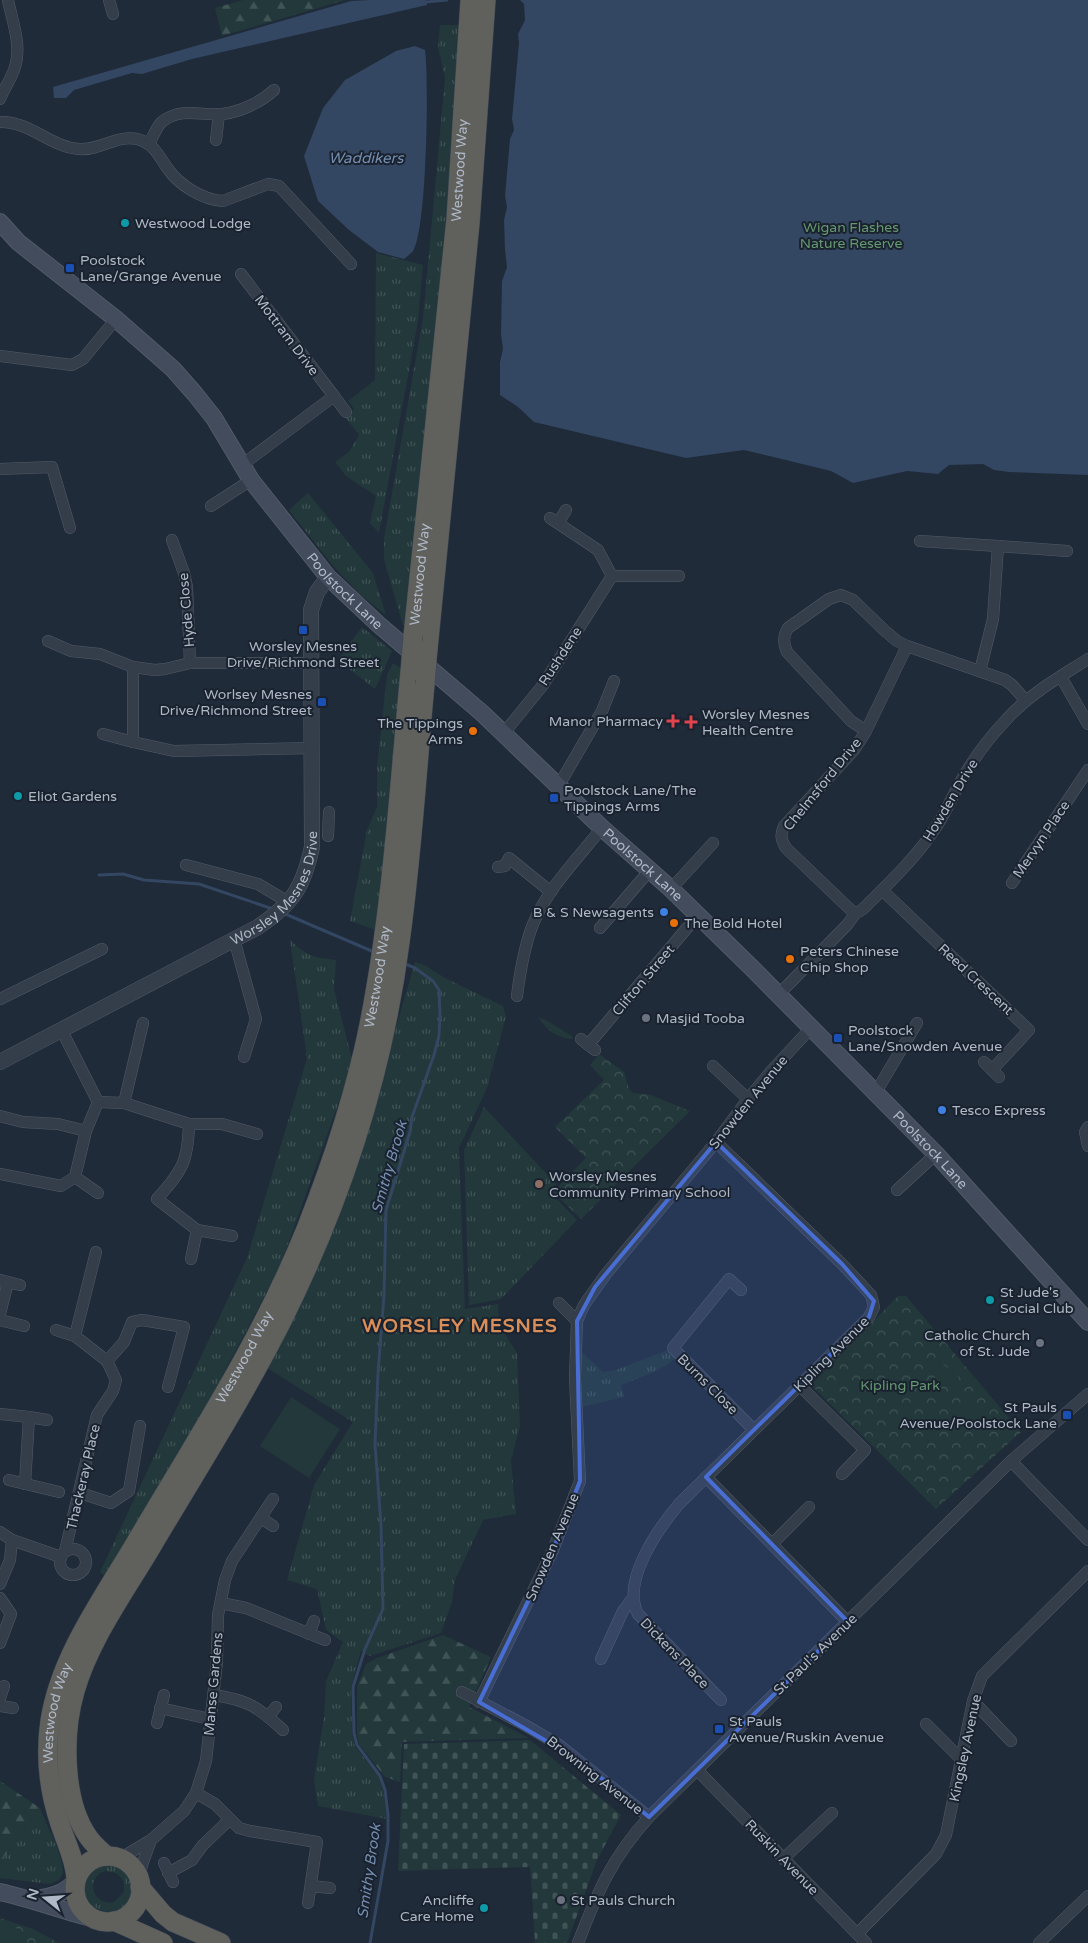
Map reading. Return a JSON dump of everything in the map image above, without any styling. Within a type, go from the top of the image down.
[{"type":"highway","name":"Westwood Way","points":[[392,940],[410,672],[456,219],[470,0]]},
{"type":"highway","name":"Westwood Way","points":[[114,1857],[88,1838],[75,1807],[70,1780],[67,1744],[76,1686],[114,1609],[259,1365],[311,1260],[360,1128],[384,1033],[386,980],[425,684],[470,223],[486,0]]},
{"type":"highway","name":"Westwood Way","points":[[76,1880],[75,1864],[60,1825],[49,1778],[48,1742],[50,1722],[59,1686],[83,1632],[221,1398],[285,1279],[326,1178],[342,1131],[368,1029],[386,980]]},
{"type":"highway","points":[[140,1883],[140,1896],[131,1912],[114,1921],[104,1922],[95,1919],[81,1908],[77,1900],[76,1880],[81,1870],[88,1862],[97,1858],[114,1857],[132,1867],[140,1883],[163,1914],[173,1922],[221,1943]]},
{"type":"highway","points":[[114,1921],[162,1943]]},
{"type":"main road","name":"Poolstock Lane","points":[[0,222],[18,242],[116,319],[173,369],[214,418],[251,480],[328,577],[378,624],[429,665],[504,733],[602,828],[698,915],[812,1027],[936,1154],[1088,1322]]},
{"type":"main road","points":[[32,1899],[57,1895],[68,1889],[76,1880]]},
{"type":"main road","points":[[0,1892],[32,1899],[62,1911],[95,1919]]},
{"type":"street","points":[[0,99],[18,58],[8,0]]},
{"type":"street","points":[[110,0],[113,14]]},
{"type":"street","points":[[149,144],[161,122],[180,113],[219,114],[233,112],[265,102],[274,90]]},
{"type":"street","points":[[216,140],[219,114]]},
{"type":"street","points":[[0,122],[20,124],[54,142],[81,150],[129,138],[140,140],[149,144],[158,152],[175,178],[184,185],[215,200],[223,201],[268,184],[279,186],[351,264]]},
{"type":"street","name":"Mottram Drive","points":[[241,274],[346,412]]},
{"type":"street","points":[[0,356],[72,365],[83,359],[116,319]]},
{"type":"street","points":[[242,465],[334,396]]},
{"type":"street","points":[[0,469],[52,467],[70,528]]},
{"type":"street","points":[[211,506],[251,480]]},
{"type":"street","points":[[566,510],[554,520],[598,550],[612,576],[679,576]]},
{"type":"street","name":"Hyde Close","points":[[172,540],[174,559],[186,587],[190,664]]},
{"type":"street","points":[[920,541],[1067,551]]},
{"type":"street","points":[[980,670],[993,619],[998,546]]},
{"type":"street","name":"Rushdene","points":[[504,733],[543,684],[612,576]]},
{"type":"street","name":"Worsley Mesnes Drive","points":[[0,1062],[234,939],[282,909],[296,892],[307,870],[312,847],[311,610],[318,592],[328,577]]},
{"type":"street","points":[[866,731],[851,721],[787,652],[784,643],[785,633],[788,628],[829,598],[841,595],[854,600],[897,641],[1005,680],[1026,700]]},
{"type":"street","points":[[48,641],[64,649],[100,654],[133,667],[165,669],[190,664],[312,662]]},
{"type":"street","name":"Chelmsford Drive","points":[[856,914],[786,848],[781,837],[784,826],[854,750],[866,731],[907,646]]},
{"type":"street","name":"Howden Drive","points":[[778,994],[914,856],[937,826],[978,753],[1006,719],[1026,700],[1088,659]]},
{"type":"street","points":[[133,667],[133,742]]},
{"type":"street","points":[[1061,677],[1088,724]]},
{"type":"street","points":[[559,785],[602,711],[614,681]]},
{"type":"street","points":[[103,734],[174,750],[312,748]]},
{"type":"street","name":"Mervyn Place","points":[[1012,883],[1088,770]]},
{"type":"street","points":[[312,820],[329,815],[328,836]]},
{"type":"street","points":[[517,996],[520,971],[534,923],[551,892],[602,828]]},
{"type":"street","points":[[671,889],[713,843]]},
{"type":"street","points":[[498,867],[505,866],[509,853],[551,892]]},
{"type":"street","points":[[186,864],[258,884],[282,909]]},
{"type":"street","points":[[600,928],[650,870]]},
{"type":"street","name":"Reed Crescent","points":[[882,890],[1029,1030],[991,1070]]},
{"type":"street","name":"Clifton Street","points":[[588,1044],[698,915]]},
{"type":"street","points":[[234,939],[256,1019],[244,1057]]},
{"type":"street","points":[[0,999],[102,948]]},
{"type":"street","points":[[124,1103],[143,1023]]},
{"type":"street","points":[[876,1092],[916,1023]]},
{"type":"street","name":"Snowden Avenue","points":[[479,1702],[553,1550],[580,1481],[575,1378],[577,1321],[584,1305],[595,1287],[716,1142],[748,1099],[812,1027]]},
{"type":"street","points":[[61,1029],[98,1102]]},
{"type":"street","points":[[713,1066],[748,1099]]},
{"type":"street","points":[[98,1102],[124,1103],[189,1124],[222,1124],[257,1134]]},
{"type":"street","points":[[0,1174],[61,1186],[75,1177],[86,1130],[98,1102]]},
{"type":"street","points":[[0,1116],[29,1123],[58,1124],[86,1130]]},
{"type":"street","points":[[189,1124],[188,1148],[180,1172],[158,1199],[197,1230],[232,1236]]},
{"type":"street","points":[[1088,1127],[1085,1132],[1088,1146]]},
{"type":"street","name":"Kipling Avenue","points":[[706,1477],[869,1317],[874,1301],[871,1295],[842,1264],[716,1142]]},
{"type":"street","points":[[897,1190],[936,1154]]},
{"type":"street","points":[[75,1177],[98,1193]]},
{"type":"street","points":[[191,1260],[197,1230]]},
{"type":"street","points":[[75,1336],[96,1252]]},
{"type":"street","name":"Burns Close","points":[[741,1290],[729,1279],[672,1348],[754,1430]]},
{"type":"street","points":[[0,1314],[4,1281],[20,1285]]},
{"type":"street","points":[[559,1304],[577,1321]]},
{"type":"street","points":[[0,1320],[24,1326]]},
{"type":"street","points":[[56,1330],[75,1336],[107,1361],[124,1342],[132,1322],[142,1320],[184,1327],[168,1387]]},
{"type":"street","name":"Thackeray Place","points":[[12,1540],[63,1554],[80,1493],[97,1415],[113,1391],[116,1380],[107,1361]]},
{"type":"street","points":[[800,1386],[864,1450],[842,1474]]},
{"type":"street","name":"St Paul's Avenue","points":[[578,1943],[595,1898],[609,1869],[649,1817],[1011,1461],[1084,1397],[1088,1388]]},
{"type":"street","points":[[0,1414],[47,1420]]},
{"type":"street","points":[[26,1484],[29,1417]]},
{"type":"street","points":[[80,1493],[111,1503],[129,1491],[140,1426]]},
{"type":"street","points":[[1011,1461],[1088,1540]]},
{"type":"street","points":[[601,1660],[623,1611],[632,1599],[635,1578],[657,1533],[680,1504],[706,1477],[848,1622]]},
{"type":"street","points":[[9,1480],[60,1492]]},
{"type":"street","name":"Manse Gardens","points":[[114,1857],[151,1840],[184,1811],[196,1793],[206,1761],[217,1660],[217,1625],[228,1570],[274,1499]]},
{"type":"street","points":[[772,1544],[809,1507]]},
{"type":"street","points":[[261,1518],[273,1526]]},
{"type":"street","points":[[0,1532],[12,1540],[10,1560],[0,1584]]},
{"type":"street","name":"Kingsley Avenue","points":[[857,1934],[936,1854],[946,1836],[973,1701],[982,1676],[1088,1571]]},
{"type":"street","points":[[0,1598],[11,1614],[0,1642]]},
{"type":"street","name":"Dickens Place","points":[[632,1599],[638,1614],[721,1700]]},
{"type":"street","points":[[220,1603],[246,1608],[325,1640]]},
{"type":"street","points":[[309,1634],[314,1621]]},
{"type":"street","points":[[0,1698],[4,1686]]},
{"type":"street","name":"Browning Avenue","points":[[462,1692],[560,1745],[649,1817]]},
{"type":"street","points":[[157,1723],[164,1695]]},
{"type":"street","points":[[214,1695],[246,1702],[257,1707],[283,1730]]},
{"type":"street","points":[[973,1701],[1011,1742]]},
{"type":"street","points":[[0,1706],[13,1708]]},
{"type":"street","points":[[268,1716],[276,1706]]},
{"type":"street","points":[[160,1708],[210,1719]]},
{"type":"street","points":[[926,1724],[962,1760]]},
{"type":"street","name":"Ruskin Avenue","points":[[697,1770],[866,1943]]},
{"type":"street","points":[[196,1793],[215,1804],[240,1828],[317,1842],[308,1903]]},
{"type":"street","points":[[783,1859],[832,1812]]},
{"type":"street","points":[[168,1873],[192,1860],[202,1846],[230,1820]]},
{"type":"street","name":"Manse Gardens","points":[[140,1883],[142,1865],[151,1840]]},
{"type":"street","points":[[310,1886],[330,1888]]},
{"type":"street","points":[[1039,1943],[1088,1896]]},
{"type":"highlighted area","points":[[716,1142],[842,1264],[874,1301],[869,1317],[706,1477],[848,1622],[649,1817],[579,1760],[479,1702],[553,1550],[580,1481],[577,1321],[595,1287]]},
{"type":"green space","points":[[243,0],[345,0],[222,36],[215,8]]},
{"type":"green space","points":[[440,25],[462,25],[408,628],[403,625],[384,560],[384,538],[423,318],[445,78],[438,47]]},
{"type":"green space","points":[[376,253],[423,265],[418,321],[379,533],[370,523],[376,496],[346,476],[335,462],[349,452],[359,435],[345,417],[354,409],[348,401],[375,380]]},
{"type":"green space","points":[[308,493],[373,573],[386,615],[361,595],[333,566],[289,510]]},
{"type":"green space","points":[[362,627],[392,651],[375,689],[338,660]]},
{"type":"green space","points":[[393,663],[405,671],[379,931],[350,921],[367,830],[377,807],[377,766],[387,675]]},
{"type":"green space","points":[[290,940],[311,955],[336,960],[334,989],[352,1059],[346,1082],[280,1267],[131,1548],[107,1578],[100,1572],[247,1258],[307,1058]]},
{"type":"green space","points":[[415,962],[503,1006],[506,1017],[487,1088],[459,1148],[465,1309],[498,1304],[499,1324],[517,1353],[520,1426],[511,1460],[516,1514],[483,1520],[455,1580],[452,1602],[441,1633],[370,1656],[361,1651],[351,1687],[352,1732],[355,1747],[379,1777],[387,1819],[318,1806],[314,1779],[324,1717],[326,1681],[343,1642],[326,1630],[317,1589],[287,1580],[314,1485],[353,1422],[264,1366],[376,1096]]},
{"type":"green space","points":[[538,1017],[573,1037],[571,1039],[556,1035]]},
{"type":"green space","points":[[599,1054],[624,1072],[629,1089],[633,1093],[651,1095],[690,1111],[581,1219],[553,1192],[586,1158],[555,1127],[604,1080],[590,1065]]},
{"type":"green space","points":[[484,1107],[556,1184],[548,1190],[577,1220],[501,1299],[469,1305],[464,1150]]},
{"type":"green space","name":"Kipling Park","points":[[898,1296],[906,1296],[1021,1432],[936,1509],[811,1385]]},
{"type":"green space","points":[[576,1347],[603,1372],[616,1370],[673,1348],[679,1355],[659,1369],[621,1385],[624,1397],[577,1408]]},
{"type":"green space","points":[[938,1360],[959,1377],[951,1387],[947,1383],[951,1378],[937,1367]]},
{"type":"green space","points":[[291,1397],[340,1429],[309,1478],[260,1446]]},
{"type":"green space","points":[[968,1400],[981,1414],[955,1439],[942,1425]]},
{"type":"green space","points":[[443,1635],[491,1657],[469,1707],[529,1738],[402,1742],[400,1782],[385,1777],[359,1744],[357,1733],[357,1687],[366,1664],[377,1658]]},
{"type":"green space","points":[[530,1740],[621,1815],[597,1860],[567,1943],[535,1943],[530,1867],[398,1871],[404,1744]]},
{"type":"green space","points":[[0,1781],[40,1808],[0,1863]]},
{"type":"green space","points":[[40,1808],[60,1857],[63,1873],[59,1880],[50,1884],[0,1878],[0,1863]]},
{"type":"green space","points":[[110,1863],[123,1869],[130,1877],[132,1886],[131,1896],[119,1910],[109,1912],[98,1909],[90,1903],[85,1895],[84,1883],[86,1877],[93,1869]],"holes":[[[105,1871],[116,1873],[124,1881],[124,1892],[114,1902],[101,1900],[94,1891],[93,1885],[95,1880],[98,1875]]]},
{"type":"green space","points":[[0,1918],[33,1929],[59,1943],[0,1943]]},
{"type":"green space","points":[[0,1924],[22,1930],[19,1943],[0,1943]]},
{"type":"water","points":[[426,0],[427,5],[192,59],[142,74],[132,73],[74,90],[66,98],[54,98],[53,87],[351,1]]},
{"type":"water","name":"Wigan Flashes Nature Reserve","points":[[520,0],[1088,0],[1088,475],[1009,472],[994,470],[983,464],[949,465],[938,474],[907,471],[853,483],[831,471],[744,450],[686,458],[534,422],[518,407],[500,395],[500,362],[503,349],[501,334],[502,281],[507,267],[504,220],[507,207],[505,196],[510,139],[514,130],[512,119],[519,43],[518,34],[525,20],[524,4]]},
{"type":"water","name":"Waddikers","points":[[415,46],[425,50],[427,91],[426,154],[418,238],[413,251],[404,259],[378,252],[349,230],[318,201],[304,156],[323,108],[345,80],[396,51]]},
{"type":"waterway","points":[[426,2],[447,0]]},
{"type":"waterway","name":"Smithy Brook","points":[[99,875],[123,874],[144,880],[199,884],[273,909]]},
{"type":"waterway","name":"Smithy Brook","points":[[283,913],[374,952]]},
{"type":"waterway","name":"Smithy Brook","points":[[370,1943],[388,1841],[388,1815],[385,1790],[380,1776],[357,1745],[354,1733],[353,1687],[365,1649],[383,1609],[381,1525],[375,1444],[384,1295],[386,1210],[410,1132],[412,1117],[434,1055],[439,1036],[440,1015],[439,990],[433,981],[415,968],[403,963]]},
{"type":"place","name":"Westwood Lodge","points":[[125,223]]},
{"type":"place","name":"Poolstock Lane/Grange Avenue","points":[[70,268]]},
{"type":"place","name":"Worsley Mesnes Drive/Richmond Street","points":[[303,630]]},
{"type":"place","name":"Worlsey Mesnes Drive/Richmond Street","points":[[322,702]]},
{"type":"place","name":"Manor Pharmacy","points":[[673,721]]},
{"type":"place","name":"Worsley Mesnes Health Centre","points":[[691,722]]},
{"type":"place","name":"The Tippings Arms","points":[[473,731]]},
{"type":"place","name":"Eliot Gardens","points":[[18,796]]},
{"type":"place","name":"Poolstock Lane/The Tippings Arms","points":[[554,798]]},
{"type":"place","name":"B & S Newsagents","points":[[664,912]]},
{"type":"place","name":"The Bold Hotel","points":[[674,923]]},
{"type":"place","name":"Peters Chinese Chip Shop","points":[[790,959]]},
{"type":"place","name":"Masjid Tooba","points":[[646,1018]]},
{"type":"place","name":"Poolstock Lane/Snowden Avenue","points":[[838,1038]]},
{"type":"place","name":"Tesco Express","points":[[942,1110]]},
{"type":"place","name":"Worsley Mesnes Community Primary School","points":[[539,1184]]},
{"type":"place","name":"St Jude's Social Club","points":[[990,1300]]},
{"type":"place","name":"Catholic Church of St. Jude","points":[[1040,1343]]},
{"type":"place","name":"St Pauls Avenue/Poolstock Lane","points":[[1067,1415]]},
{"type":"place","name":"St Pauls Avenue/Ruskin Avenue","points":[[719,1729]]},
{"type":"place","name":"St Pauls Church","points":[[561,1900]]},
{"type":"place","name":"Ancliffe Care Home","points":[[484,1908]]},
{"type":"district","name":"WORSLEY MESNES","points":[[460,1325]]}]
